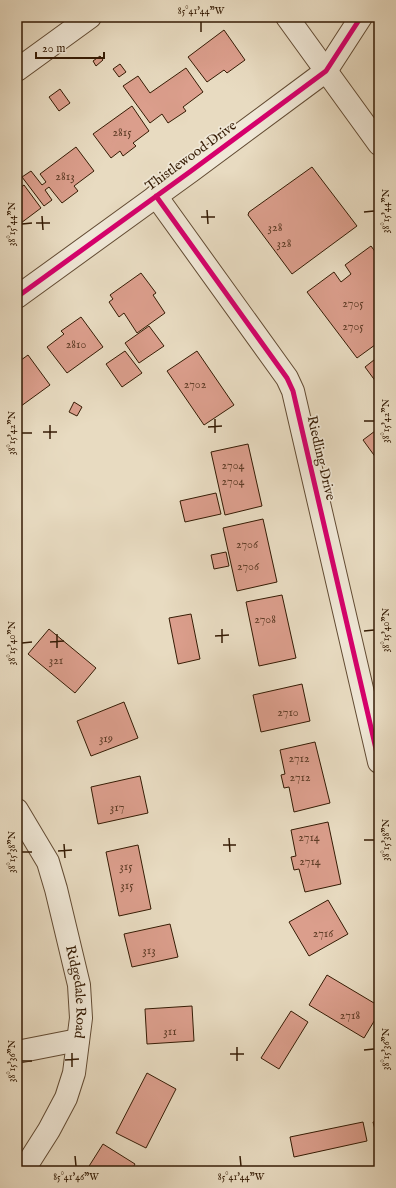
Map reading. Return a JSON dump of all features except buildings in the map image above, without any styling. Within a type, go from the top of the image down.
[{"type":"street","points":[[17,70],[90,17]]},
{"type":"street","points":[[287,17],[379,144]]},
{"type":"street","name":"Thistlewood Drive","points":[[17,297],[326,71],[360,17]]},
{"type":"street","name":"Riedling Drive","points":[[156,196],[287,378],[294,392],[379,762]]},
{"type":"street","name":"Ridgedale Road","points":[[17,810],[48,862],[79,985],[81,1018],[74,1073],[66,1098],[49,1130],[23,1171]]},
{"type":"street","points":[[17,1052],[78,1040]]},
{"type":"cycle path","points":[[17,297],[326,71],[361,17]]},
{"type":"cycle path","points":[[156,196],[287,378],[293,391],[379,762]]}]
